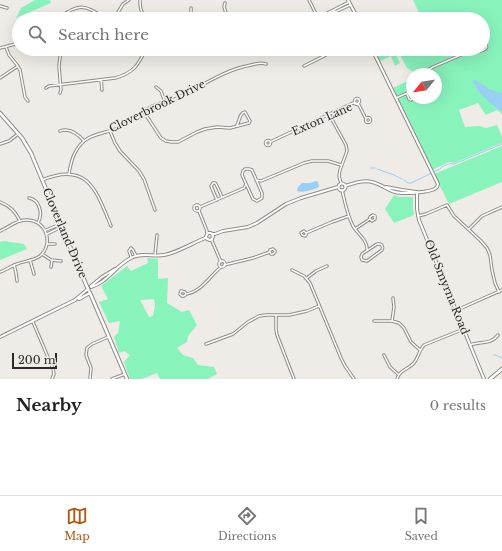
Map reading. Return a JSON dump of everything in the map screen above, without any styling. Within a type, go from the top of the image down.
[{"type":"main road","name":"Cloverland Drive","points":[[0,113],[18,134],[31,153],[76,261],[90,288]]},
{"type":"main road","points":[[90,293],[127,379]]},
{"type":"main road","points":[[490,379],[502,369]]},
{"type":"street","points":[[118,12],[123,4],[129,0]]},
{"type":"street","points":[[140,0],[142,12]]},
{"type":"street","points":[[309,0],[315,12]]},
{"type":"street","points":[[332,12],[349,2],[354,12]]},
{"type":"street","points":[[225,3],[224,7],[226,12]]},
{"type":"street","points":[[0,6],[7,8]]},
{"type":"street","points":[[68,12],[79,7],[95,12]]},
{"type":"street","points":[[191,8],[191,12]]},
{"type":"street","points":[[0,48],[12,45]]},
{"type":"street","points":[[6,47],[9,55],[18,66],[28,102]]},
{"type":"street","points":[[60,56],[60,93]]},
{"type":"street","points":[[46,88],[60,84],[120,77],[133,70],[142,56]]},
{"type":"street","points":[[304,66],[324,56]]},
{"type":"street","points":[[342,190],[345,186],[368,181],[375,182],[386,187],[390,191],[400,194],[427,191],[436,188],[438,184],[375,56]]},
{"type":"street","points":[[431,68],[460,56]]},
{"type":"street","name":"Cloverbrook Drive","points":[[84,141],[96,134],[110,131],[121,126],[152,106],[178,98],[217,76],[232,70],[262,63],[266,64]]},
{"type":"street","points":[[0,78],[18,66]]},
{"type":"street","points":[[101,80],[102,90]]},
{"type":"street","points":[[156,88],[160,90],[165,102]]},
{"type":"street","points":[[396,98],[406,94]]},
{"type":"street","name":"Exton Lane","points":[[270,142],[353,103],[356,103],[359,106],[366,119]]},
{"type":"street","points":[[144,112],[160,136],[169,142],[177,142],[208,128],[230,128],[237,125],[250,123],[245,112],[241,115],[237,125]]},
{"type":"street","points":[[329,114],[346,145],[347,151],[339,172],[341,183],[345,186]]},
{"type":"street","points":[[60,131],[66,129],[71,131],[78,134],[84,141],[73,156],[69,174]]},
{"type":"street","points":[[110,131],[119,149],[144,178],[155,210]]},
{"type":"street","points":[[0,144],[9,141],[18,134]]},
{"type":"street","points":[[256,180],[261,181],[301,164],[312,161],[328,161],[341,165]]},
{"type":"street","points":[[249,168],[256,180],[262,196],[259,201],[253,200],[242,174],[243,171],[249,168]]},
{"type":"street","points":[[42,180],[56,175],[69,174],[83,178],[91,185],[98,196],[111,226]]},
{"type":"street","points":[[258,186],[261,181]]},
{"type":"street","points":[[217,200],[211,186],[212,183],[216,184],[222,197]]},
{"type":"street","points":[[73,301],[90,293],[90,288],[98,280],[131,258],[145,254],[168,254],[223,231],[248,227],[297,199],[338,187],[341,183]]},
{"type":"street","points":[[224,265],[223,262],[221,262],[199,211],[196,210],[195,207],[198,205],[200,207],[244,188],[246,184]]},
{"type":"street","points":[[338,187],[342,190],[349,216],[355,229],[367,246],[367,250]]},
{"type":"street","points":[[244,188],[248,190]]},
{"type":"street","name":"Old Smyrna Road","points":[[417,192],[418,216],[484,379]]},
{"type":"street","points":[[29,198],[32,198],[40,208],[41,217],[38,223]]},
{"type":"street","points":[[0,202],[13,209],[20,221]]},
{"type":"street","points":[[418,216],[426,214],[447,204],[454,217],[487,248],[490,255],[495,283],[499,292]]},
{"type":"street","points":[[199,211],[200,207]]},
{"type":"street","points":[[469,230],[482,216],[502,207]]},
{"type":"street","points":[[306,233],[349,216]]},
{"type":"street","points":[[355,229],[370,219]]},
{"type":"street","points":[[0,230],[20,221],[31,220],[38,223],[46,232],[47,244],[42,254],[37,258],[14,265],[0,272]]},
{"type":"street","points":[[46,232],[60,224]]},
{"type":"street","points":[[46,232],[62,227]]},
{"type":"street","points":[[155,255],[156,235]]},
{"type":"street","points":[[47,244],[55,244]]},
{"type":"street","points":[[378,244],[381,245],[382,248],[381,251],[367,261],[364,261],[361,258],[361,255],[367,250],[378,244]]},
{"type":"street","points":[[367,246],[372,247]]},
{"type":"street","points":[[131,258],[129,251],[130,249],[133,249],[136,256]]},
{"type":"street","points":[[186,294],[194,292],[224,265],[270,252]]},
{"type":"street","points":[[42,254],[52,260],[61,261]]},
{"type":"street","points":[[30,260],[34,274]]},
{"type":"street","points":[[50,267],[52,260]]},
{"type":"street","points":[[221,262],[219,264],[221,267]]},
{"type":"street","points":[[14,265],[17,281]]},
{"type":"street","points":[[307,278],[326,266]]},
{"type":"street","points":[[292,270],[307,278],[342,361],[354,379]]},
{"type":"street","name":"Cloverland Drive","points":[[0,337],[73,301],[90,288]]},
{"type":"street","points":[[457,310],[502,290]]},
{"type":"street","points":[[392,298],[394,308],[392,321]]},
{"type":"street","points":[[206,344],[233,334],[255,318],[266,315],[276,316],[292,314],[307,311],[319,306]]},
{"type":"street","points":[[276,316],[277,334],[294,379]]},
{"type":"street","points":[[33,321],[53,369],[54,374],[52,379]]},
{"type":"street","points":[[374,321],[392,321],[401,325],[411,342],[420,350]]},
{"type":"street","points":[[397,379],[402,371],[414,363],[420,350],[426,345],[464,329]]},
{"type":"street","points":[[470,345],[489,342],[495,339],[498,334]]},
{"type":"street","points":[[90,379],[91,368],[86,355],[87,348],[91,344],[109,337]]},
{"type":"street","points":[[384,355],[390,367],[399,375]]},
{"type":"street","points":[[112,379],[125,374]]},
{"type":"green space","points":[[35,0],[50,0],[51,3],[30,12],[19,12],[21,8]]},
{"type":"green space","points":[[413,0],[502,0],[502,114],[497,110],[486,115],[478,103],[459,110],[465,127],[479,126],[486,128],[497,125],[502,137],[502,143],[454,163],[449,162],[432,170],[393,88],[406,82],[406,104],[442,104],[442,68],[407,68],[401,56],[490,56],[490,12],[419,12]]},
{"type":"green space","points":[[378,56],[391,56],[380,61]]},
{"type":"green space","points":[[391,56],[396,56],[400,63],[395,66]]},
{"type":"green space","points":[[502,146],[502,182],[449,204],[434,174]]},
{"type":"green space","points":[[394,195],[399,197],[413,197],[414,215],[394,223],[385,209]]},
{"type":"green space","points":[[4,241],[24,244],[27,249],[0,260],[0,242]]},
{"type":"green space","points":[[147,258],[158,259],[158,279],[168,278],[167,303],[182,312],[189,310],[197,325],[188,336],[187,342],[177,348],[183,355],[193,358],[198,365],[214,367],[217,374],[208,379],[160,379],[157,373],[142,379],[130,379],[124,362],[130,355],[124,351],[119,353],[114,337],[118,333],[120,321],[109,323],[99,302],[108,299],[101,286],[127,266],[131,271],[148,263]],"holes":[[[154,299],[155,306],[153,316],[149,317],[140,300]]]},
{"type":"water","points":[[472,80],[479,82],[491,90],[502,93],[502,111],[489,102],[479,92]]},
{"type":"water","points":[[318,182],[319,187],[308,191],[297,191],[298,187],[302,183]]},
{"type":"waterway","points":[[404,180],[411,183],[445,165],[454,164],[502,144]]},
{"type":"waterway","points":[[371,168],[376,168]]},
{"type":"waterway","points":[[377,169],[402,179]]},
{"type":"waterway","points":[[494,355],[502,358]]}]
